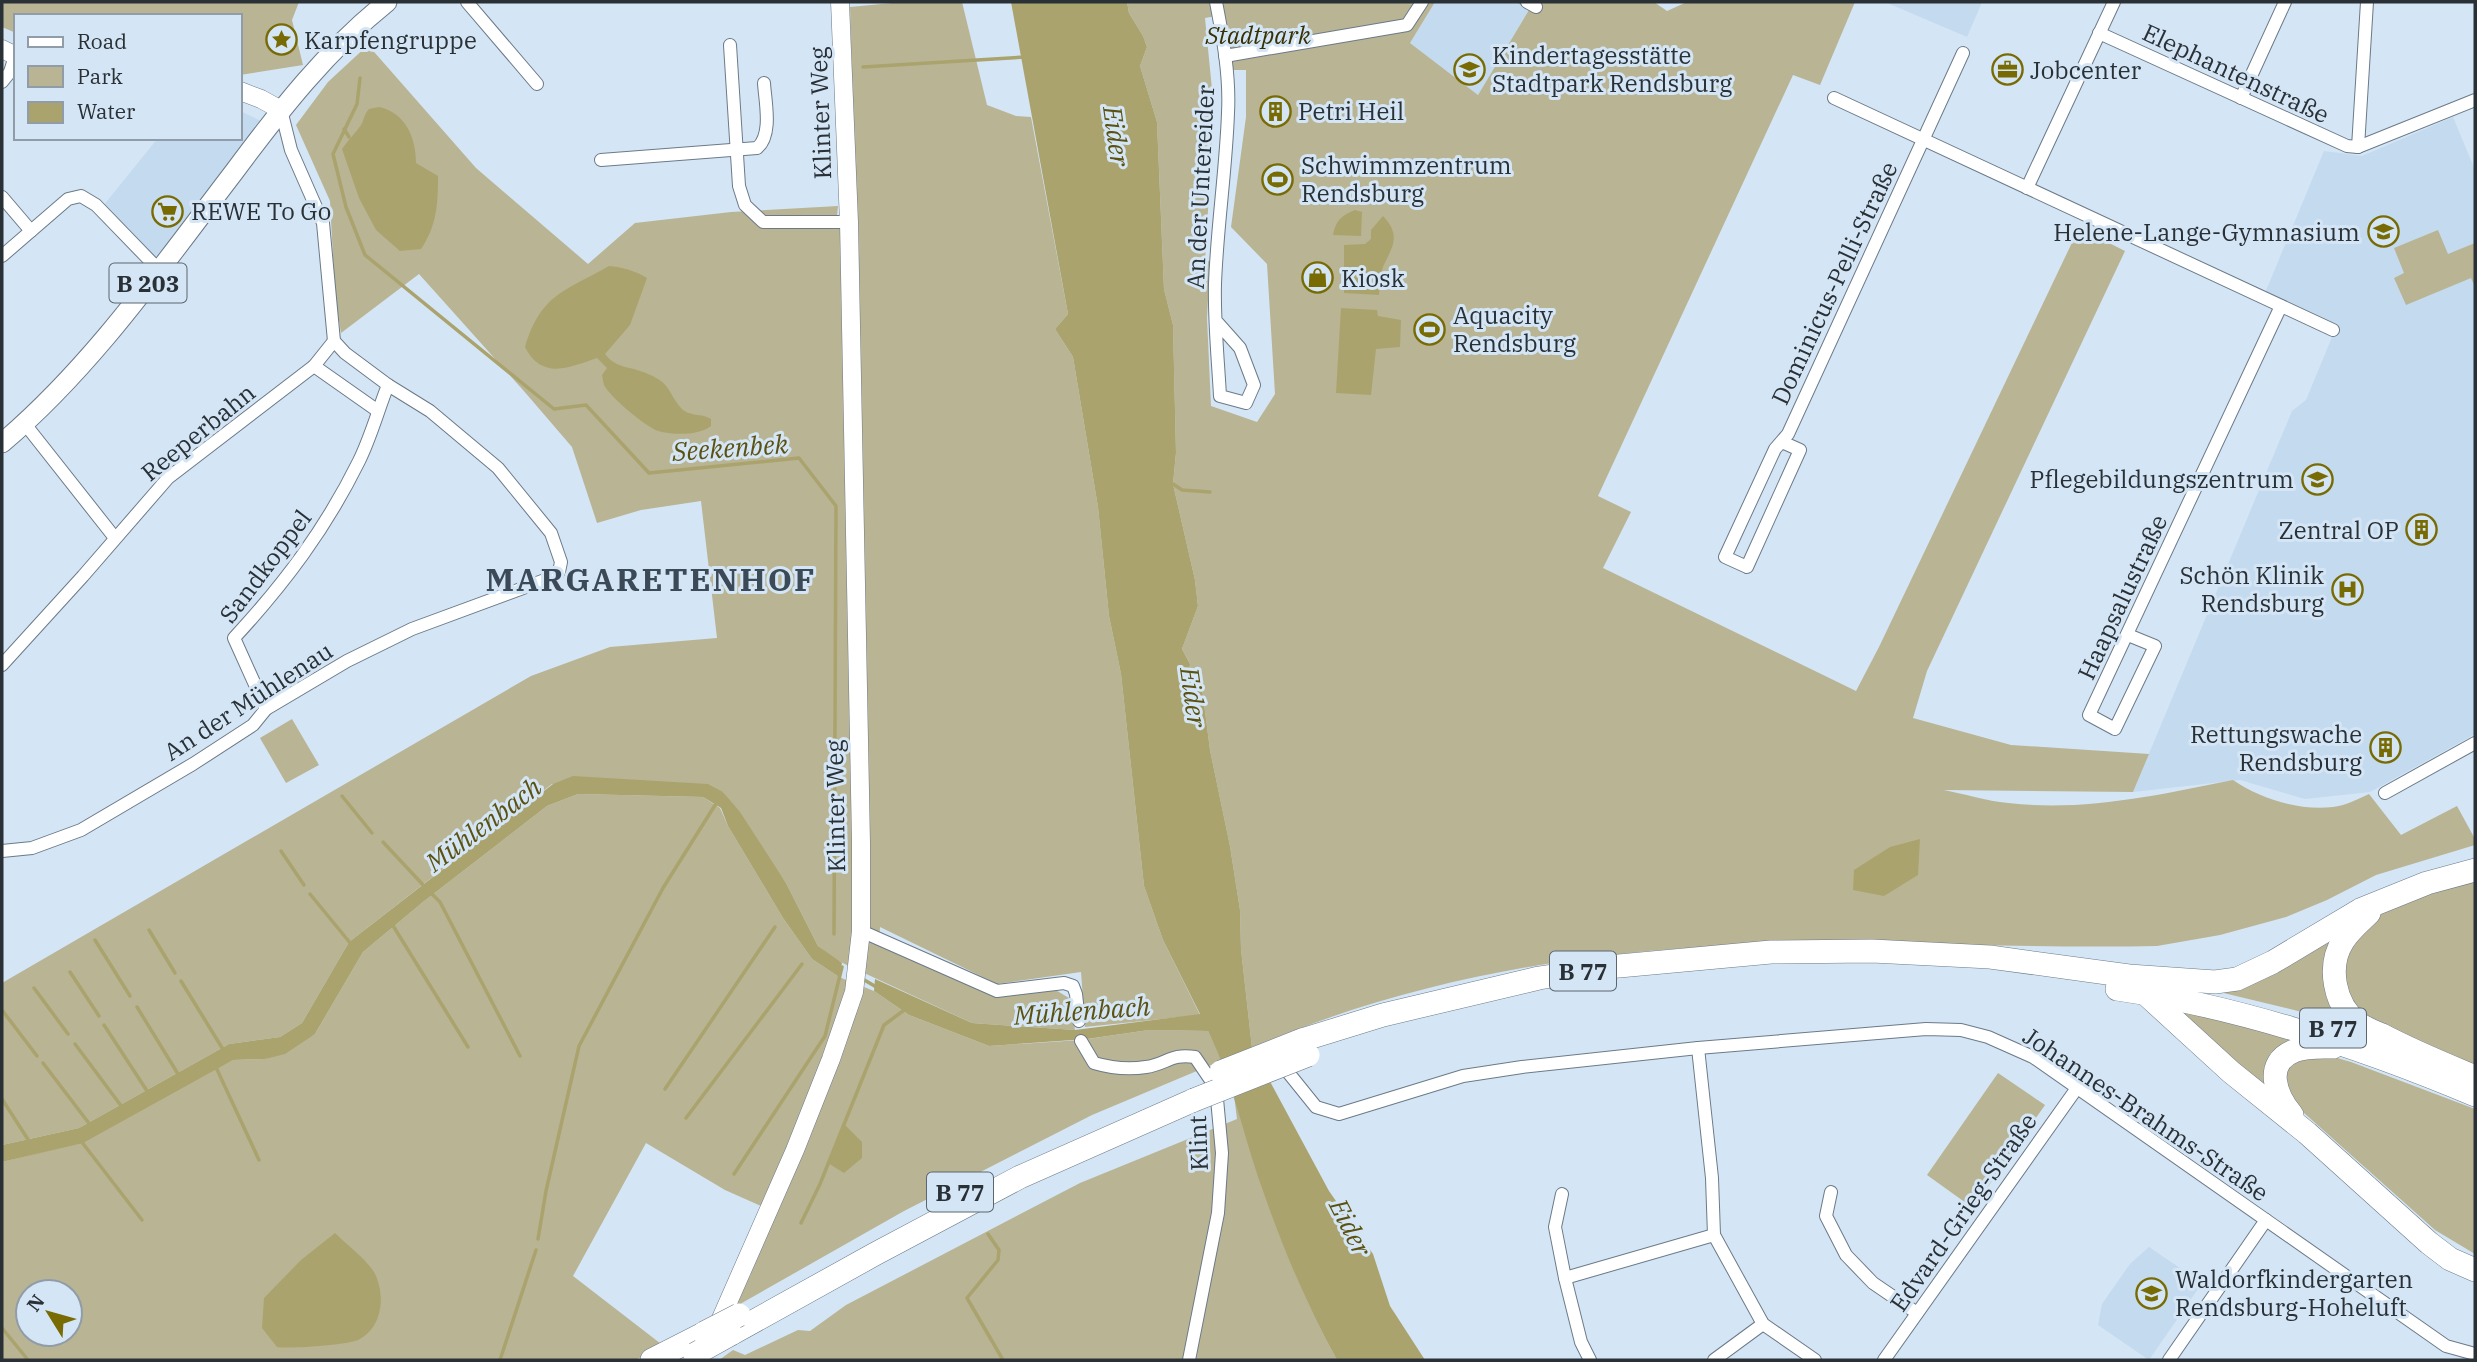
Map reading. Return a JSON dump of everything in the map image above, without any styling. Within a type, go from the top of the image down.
[{"type":"highway","points":[[2136,985],[2237,979],[2273,962],[2345,918],[2427,883],[2475,870]]},
{"type":"highway","points":[[2379,904],[2352,929],[2342,943],[2336,959],[2334,980],[2341,1002],[2357,1023],[2412,1051]]},
{"type":"highway","name":"B 77","points":[[652,1360],[696,1352],[735,1325],[969,1187],[1013,1165],[1383,1014],[1513,983],[1619,966],[1771,952],[1872,951],[1990,957],[2254,1004],[2412,1051],[2475,1077]]},
{"type":"highway","points":[[2136,985],[2241,1080],[2307,1133],[2428,1243],[2450,1259],[2475,1270]]},
{"type":"highway","name":"B 77","points":[[2136,985],[2350,1047],[2475,1095]]},
{"type":"highway","points":[[2307,1133],[2284,1105],[2278,1093],[2274,1079],[2276,1069],[2292,1051],[2312,1047],[2350,1047]]},
{"type":"main road","name":"B 203","points":[[2,443],[25,424],[85,361],[159,270],[281,110],[352,30],[387,2]]},
{"type":"street","points":[[467,2],[537,84]]},
{"type":"street","name":"Klinter Weg","points":[[696,1352],[795,1150],[831,1059],[854,992],[861,931],[849,222],[840,2]]},
{"type":"street","name":"An der Untereider","points":[[1216,2],[1225,56],[1228,112],[1215,283],[1216,321],[1220,396],[1246,403],[1254,385],[1240,348],[1216,321]]},
{"type":"street","name":"An der Untereider","points":[[1225,56],[1407,25],[1422,2]]},
{"type":"street","points":[[2027,188],[2114,2]]},
{"type":"street","points":[[2241,99],[2285,2]]},
{"type":"street","points":[[2367,2],[2358,147],[2475,100]]},
{"type":"street","name":"Elephantenstraße","points":[[2099,33],[2347,146],[2358,147]]},
{"type":"street","points":[[730,46],[739,186],[744,205],[763,222],[849,222]]},
{"type":"street","name":"Dominicus-Pelli-Straße","points":[[1782,442],[1800,450],[1747,567],[1725,556],[1775,449],[1788,434],[1963,53]]},
{"type":"street","points":[[2,82],[14,61]]},
{"type":"street","points":[[601,160],[757,148],[765,138],[764,83]]},
{"type":"street","points":[[242,92],[281,110],[291,150],[323,223],[334,341],[345,353],[388,385]]},
{"type":"street","points":[[1834,99],[2333,330]]},
{"type":"street","points":[[2,256],[68,199],[81,196],[96,205],[159,270]]},
{"type":"street","points":[[2,197],[31,231]]},
{"type":"street","name":"Haapsalustraße","points":[[2128,635],[2155,646],[2115,729],[2089,715],[2281,306]]},
{"type":"street","name":"Reeperbahn","points":[[2,666],[168,478],[314,366],[334,341]]},
{"type":"street","points":[[314,366],[378,411]]},
{"type":"street","name":"Sandkoppel","points":[[266,709],[234,638],[279,589],[317,537],[360,459],[388,385]]},
{"type":"street","name":"An der Mühlenau","points":[[2,851],[32,848],[81,830],[193,764],[253,725],[266,709],[327,672],[412,629],[553,577],[559,572],[560,561],[551,533],[498,468],[430,411],[388,385]]},
{"type":"street","points":[[25,424],[115,538]]},
{"type":"street","points":[[2385,793],[2475,743]]},
{"type":"street","points":[[861,931],[997,991],[1064,983],[1073,986],[1079,1021]]},
{"type":"street","name":"Johannes-Brahms-Straße","points":[[1278,1040],[1287,1071],[1316,1107],[1339,1114],[1463,1076],[1522,1066],[1926,1029],[1961,1030],[1988,1037],[2033,1057],[2446,1346],[2475,1354]]},
{"type":"street","name":"Klint","points":[[1082,1041],[1094,1063],[1111,1068],[1147,1067],[1180,1055],[1195,1057],[1216,1088],[1222,1153],[1217,1213],[1189,1360]]},
{"type":"street","points":[[1698,1048],[1712,1178],[1714,1236],[1763,1324],[1815,1360]]},
{"type":"street","name":"Edvard-Grieg-Straße","points":[[1884,1360],[2077,1087]]},
{"type":"street","points":[[1831,1192],[1826,1216],[1846,1255],[1873,1283],[1917,1313]]},
{"type":"street","points":[[1562,1194],[1555,1227],[1581,1342],[1590,1360]]},
{"type":"street","points":[[2169,1360],[2266,1220]]},
{"type":"street","points":[[1565,1278],[1714,1236]]},
{"type":"street","points":[[1714,1360],[1763,1324]]},
{"type":"shaded area","name":"Kindertagesstätte Stadtpark Rendsburg","points":[[1435,2],[1516,2],[1529,10],[1478,95],[1410,43]]},
{"type":"shaded area","points":[[1885,2],[1982,2],[1967,37]]},
{"type":"shaded area","points":[[242,112],[261,121],[156,260],[103,206],[156,140],[242,140]]},
{"type":"shaded area","name":"Schön Klinik Rendsburg","points":[[2453,117],[2475,170],[2475,734],[2370,792],[2305,799],[2240,780],[2133,792],[2292,411],[2306,400],[2337,325],[2265,293],[2324,151],[2362,156]]},
{"type":"shaded area","name":"Waldorfkindergarten Rendsburg-Hoheluft","points":[[2149,1247],[2202,1283],[2149,1360],[2098,1325],[2102,1304],[2130,1264]]},
{"type":"green space","points":[[2,2],[299,2],[292,20],[303,65],[242,75],[242,14],[14,14],[14,32],[2,27]]},
{"type":"green space","points":[[903,2],[962,2],[987,105],[1016,116],[1031,117],[1068,314],[1055,329],[1073,357],[1098,507],[1109,616],[1121,674],[1144,886],[1163,940],[1200,1015],[1085,1027],[1081,972],[997,984],[880,927],[879,944],[996,995],[1054,989],[1069,998],[1075,1030],[972,1023],[834,959],[818,946],[786,883],[723,792],[552,784],[349,942],[302,1023],[280,1037],[229,1044],[79,1128],[2,1145],[2,983],[531,676],[610,647],[717,638],[701,501],[641,510],[597,523],[572,447],[419,274],[341,333],[335,294],[330,201],[296,125],[328,82],[368,45],[476,168],[588,264],[635,223],[731,212],[838,206],[836,227],[856,223],[850,7]]},
{"type":"green space","name":"Stadtpark","points":[[1127,2],[1435,2],[1410,43],[1478,95],[1529,10],[1516,2],[1654,2],[1667,11],[1687,2],[1855,2],[1820,85],[1793,75],[1598,496],[1631,512],[1603,568],[1856,691],[2079,228],[2125,251],[1927,671],[1913,718],[2011,745],[2149,754],[2133,792],[1944,790],[2000,802],[2036,805],[2093,804],[2233,780],[2268,798],[2320,808],[2338,806],[2369,794],[2401,835],[2457,806],[2475,839],[2475,845],[2376,875],[2286,917],[2220,935],[2157,946],[1820,943],[1639,952],[1506,971],[1441,985],[1376,1002],[1313,1023],[1252,1048],[1241,949],[1240,910],[1230,846],[1210,750],[1202,688],[1189,673],[1190,664],[1182,649],[1198,606],[1195,580],[1173,484],[1176,453],[1173,325],[1164,289],[1157,122],[1140,66],[1147,47],[1129,13]],"holes":[[[1222,15],[1231,70],[1246,70],[1246,117],[1231,227],[1267,264],[1275,394],[1257,422],[1211,406],[1207,318],[1210,261],[1205,261],[1214,110],[1205,18]]]},
{"type":"green space","points":[[2438,230],[2448,254],[2475,243],[2475,287],[2471,278],[2406,305],[2394,278],[2404,273],[2394,248]]},
{"type":"green space","points":[[292,719],[319,765],[286,783],[260,738]]},
{"type":"green space","points":[[578,794],[703,797],[720,808],[783,918],[812,959],[839,977],[874,991],[909,1015],[989,1046],[1081,1040],[1149,1030],[1208,1031],[1223,1060],[1092,1115],[904,1211],[733,1308],[751,1274],[727,1285],[761,1206],[725,1190],[646,1143],[573,1276],[665,1347],[635,1360],[2,1360],[2,1162],[83,1142],[233,1060],[265,1059],[315,1034],[363,952],[547,806]]},
{"type":"green space","points":[[2475,877],[2475,1065],[2355,1014],[2339,972],[2344,951],[2373,918],[2395,905]]},
{"type":"green space","points":[[2347,921],[2331,955],[2362,1030],[2211,990]]},
{"type":"green space","points":[[2167,1006],[2300,1040],[2288,1042],[2275,1052],[2271,1068],[2273,1098]]},
{"type":"green space","points":[[2313,1051],[2351,1062],[2475,1109],[2475,1254],[2435,1230],[2294,1104],[2284,1089],[2282,1066]]},
{"type":"green space","points":[[1998,1073],[2045,1105],[1973,1208],[1927,1175]]},
{"type":"green space","points":[[1234,1095],[1291,1264],[1337,1360],[719,1360],[733,1350],[745,1355],[798,1330],[810,1331],[846,1305],[1080,1183],[1237,1119]]},
{"type":"water","name":"Eider","points":[[1011,2],[1127,2],[1129,13],[1147,47],[1140,66],[1157,122],[1164,289],[1173,325],[1176,453],[1173,484],[1195,580],[1198,606],[1182,649],[1190,664],[1189,673],[1202,688],[1210,750],[1230,846],[1240,910],[1241,949],[1252,1048],[1329,1191],[1373,1254],[1390,1306],[1425,1360],[1337,1360],[1305,1297],[1278,1232],[1224,1069],[1208,1031],[1149,1030],[1087,1039],[989,1046],[909,1015],[874,991],[875,979],[972,1023],[1075,1030],[1200,1014],[1163,940],[1144,886],[1121,674],[1109,616],[1098,507],[1073,357],[1055,329],[1068,314]]},
{"type":"water","points":[[379,107],[403,121],[414,145],[416,163],[438,176],[436,214],[421,249],[400,251],[376,230],[359,198],[342,149],[361,125],[369,109]]},
{"type":"water","points":[[1355,210],[1362,212],[1361,236],[1333,235],[1340,219]]},
{"type":"water","points":[[1383,216],[1392,230],[1394,242],[1382,270],[1379,295],[1344,293],[1344,245],[1365,244],[1371,239],[1371,230]]},
{"type":"water","points":[[609,266],[629,270],[647,278],[630,325],[605,354],[619,365],[642,371],[661,381],[681,408],[688,413],[711,419],[711,426],[699,432],[685,434],[658,431],[637,418],[608,390],[602,375],[607,368],[597,358],[557,369],[548,368],[532,358],[525,347],[531,329],[547,305],[567,289]]},
{"type":"water","points":[[1341,308],[1377,310],[1378,316],[1401,320],[1400,347],[1376,349],[1371,395],[1336,393]]},
{"type":"water","points":[[573,776],[708,784],[723,792],[740,812],[786,883],[818,946],[842,963],[839,977],[812,959],[783,918],[728,826],[721,808],[703,797],[578,794],[547,806],[363,952],[315,1034],[285,1054],[265,1059],[233,1060],[83,1143],[2,1162],[2,1145],[79,1128],[229,1044],[280,1037],[302,1023],[349,942],[553,784]]},
{"type":"water","points":[[1920,839],[1918,875],[1884,896],[1853,890],[1854,870],[1890,847]]},
{"type":"water","points":[[844,1124],[862,1142],[862,1158],[844,1173],[828,1163]]},
{"type":"water","points":[[335,1233],[371,1267],[378,1281],[380,1310],[373,1327],[366,1335],[352,1342],[277,1347],[262,1328],[264,1298],[301,1260]]},
{"type":"waterway","points":[[863,67],[1025,57]]},
{"type":"waterway","name":"Seekenbek","points":[[360,78],[357,104],[333,154],[346,207],[365,255],[554,409],[586,405],[649,473],[799,458],[836,506],[834,934]]},
{"type":"waterway","name":"Seekenbek","points":[[344,129],[349,137]]},
{"type":"waterway","points":[[1173,484],[1182,490],[1210,492]]},
{"type":"waterway","points":[[342,796],[372,833]]},
{"type":"waterway","points":[[538,1239],[546,1191],[579,1046],[663,888],[717,802]]},
{"type":"waterway","points":[[383,842],[425,887]]},
{"type":"waterway","points":[[281,851],[304,885]]},
{"type":"waterway","points":[[430,892],[440,902],[520,1056]]},
{"type":"waterway","points":[[310,894],[351,944]]},
{"type":"waterway","points":[[392,924],[468,1047]]},
{"type":"waterway","points":[[665,1089],[775,927]]},
{"type":"waterway","points":[[149,930],[175,973]]},
{"type":"waterway","points":[[95,940],[130,996]]},
{"type":"waterway","points":[[686,1118],[802,964]]},
{"type":"waterway","points":[[734,1174],[825,1036],[842,967]]},
{"type":"waterway","points":[[70,972],[99,1016]]},
{"type":"waterway","name":"Mühlenbach","points":[[861,978],[878,988]]},
{"type":"waterway","points":[[181,981],[224,1051]]},
{"type":"waterway","points":[[34,988],[68,1034]]},
{"type":"waterway","points":[[137,1007],[178,1074]]},
{"type":"waterway","points":[[801,1223],[820,1184],[884,1025],[907,1008]]},
{"type":"waterway","points":[[2,1010],[37,1056]]},
{"type":"waterway","points":[[104,1025],[149,1094]]},
{"type":"waterway","points":[[75,1044],[122,1107]]},
{"type":"waterway","points":[[43,1063],[91,1126]]},
{"type":"waterway","points":[[214,1063],[259,1160]]},
{"type":"waterway","points":[[2,1099],[29,1141]]},
{"type":"waterway","points":[[81,1141],[142,1220]]},
{"type":"waterway","points":[[988,1234],[999,1250],[998,1260],[967,1298],[1003,1360]]},
{"type":"waterway","points":[[500,1360],[536,1250]]},
{"type":"waterway","points":[[2,1328],[28,1360]]},
{"type":"place","name":"Karpfengruppe","points":[[281,40]]},
{"type":"place","name":"Kindertagesstätte Stadtpark Rendsburg","points":[[1469,69]]},
{"type":"place","name":"Jobcenter","points":[[2007,70]]},
{"type":"place","name":"Petri Heil","points":[[1275,111]]},
{"type":"place","name":"Schwimmzentrum Rendsburg","points":[[1278,179]]},
{"type":"place","name":"REWE To Go","points":[[168,211]]},
{"type":"place","name":"Helene-Lange-Gymnasium","points":[[2383,232]]},
{"type":"place","name":"Kiosk","points":[[1318,278]]},
{"type":"place","name":"Aquacity Rendsburg","points":[[1430,329]]},
{"type":"place","name":"Pflegebildungszentrum","points":[[2317,479]]},
{"type":"place","name":"Zentral OP","points":[[2422,530]]},
{"type":"place","name":"Schön Klinik Rendsburg","points":[[2347,589]]},
{"type":"place","name":"Rettungswache Rendsburg","points":[[2385,748]]},
{"type":"place","name":"Waldorfkindergarten Rendsburg-Hoheluft","points":[[2152,1293]]},
{"type":"district","name":"MARGARETENHOF","points":[[651,579]]}]
